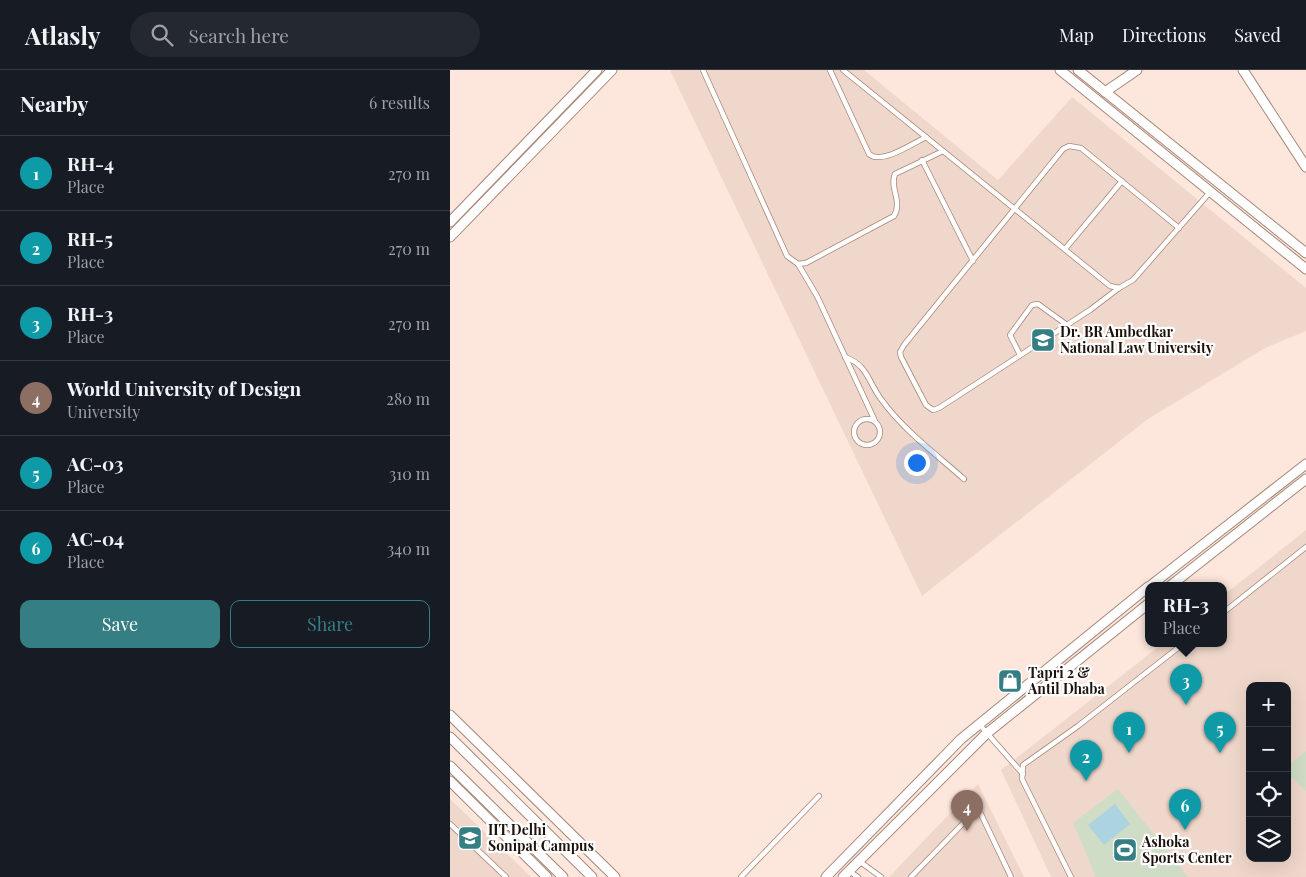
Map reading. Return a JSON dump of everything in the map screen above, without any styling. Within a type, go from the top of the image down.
[{"type":"street","points":[[450,222],[597,70]]},
{"type":"street","points":[[450,237],[612,70]]},
{"type":"street","points":[[1060,70],[1306,269]]},
{"type":"street","points":[[1078,70],[1306,253]]},
{"type":"street","points":[[1105,92],[1137,70]]},
{"type":"street","points":[[1246,71],[1306,167]]},
{"type":"street","points":[[1194,178],[1202,168]]},
{"type":"street","points":[[1155,582],[1306,464]]},
{"type":"street","points":[[1175,582],[1306,479]]},
{"type":"street","points":[[826,877],[938,762],[978,724],[1145,590]]},
{"type":"street","points":[[846,874],[986,734],[1145,606]]},
{"type":"street","points":[[450,715],[616,877]]},
{"type":"street","points":[[450,737],[592,877]]},
{"type":"street","points":[[450,766],[560,876]]},
{"type":"street","points":[[450,781],[547,877]]},
{"type":"lane","points":[[703,70],[787,256],[798,264],[814,289],[875,421],[880,428],[878,440],[867,445],[858,442],[854,434],[855,425],[862,419],[875,421]]},
{"type":"lane","points":[[830,70],[869,154],[873,158],[881,159],[926,137]]},
{"type":"lane","points":[[843,70],[1110,286],[1119,288]]},
{"type":"lane","points":[[1179,228],[1081,148],[1069,146],[1063,149],[900,352],[926,405],[933,410],[939,408],[1133,280],[1179,228],[1211,191]]},
{"type":"lane","points":[[798,264],[806,263],[894,216],[898,210],[894,185],[895,174],[943,151]]},
{"type":"lane","points":[[922,160],[973,261]]},
{"type":"lane","points":[[1065,249],[1122,181]]},
{"type":"lane","points":[[1020,355],[1010,335],[1032,305],[1040,306],[1067,325]]},
{"type":"lane","points":[[846,357],[861,365],[880,398],[894,415],[964,479]]},
{"type":"lane","points":[[1227,610],[1306,546]]},
{"type":"lane","points":[[1071,877],[1022,780],[1023,765],[1078,726],[1179,647]]},
{"type":"lane","points":[[978,724],[1022,774]]},
{"type":"lane","points":[[741,877],[819,796]]},
{"type":"lane","points":[[911,877],[976,810],[981,814],[1011,877]]},
{"type":"lane","points":[[450,824],[506,877]]},
{"type":"lane","points":[[859,861],[881,877]]},
{"type":"lane","points":[[846,874],[858,877]]},
{"type":"shaded area","name":"Dr. BR Ambedkar National Law University","points":[[670,70],[864,70],[998,180],[1072,97],[1306,288],[1306,331],[1265,348],[1148,419],[922,596]]},
{"type":"shaded area","points":[[1306,530],[1306,877],[1051,877],[1001,770],[1158,647],[1227,647],[1227,593]]},
{"type":"shaded area","points":[[978,784],[1024,877],[889,877]]},
{"type":"shaded area","name":"IIT Delhi Sonipat Campus","points":[[450,799],[531,877],[450,877]]},
{"type":"green space","points":[[1306,751],[1306,791],[1291,777],[1291,763]]},
{"type":"green space","name":"Ashoka Sports Center","points":[[1118,789],[1188,877],[1096,877],[1073,823]]},
{"type":"water","points":[[1115,804],[1130,824],[1104,845],[1088,825]]},
{"type":"place","name":"Dr. BR Ambedkar National Law University","points":[[1043,340]]},
{"type":"place","name":"Tapri 2 & Antil Dhaba","points":[[1010,681]]},
{"type":"place","name":"RH-3","points":[[1186,705]]},
{"type":"place","name":"RH-4","points":[[1129,753]]},
{"type":"place","name":"AC-03","points":[[1220,753]]},
{"type":"place","name":"RH-5","points":[[1086,781]]},
{"type":"place","name":"AC-04","points":[[1185,830]]},
{"type":"place","name":"World University of Design","points":[[967,831]]},
{"type":"place","name":"IIT Delhi Sonipat Campus","points":[[470,838]]},
{"type":"place","name":"Ashoka Sports Center","points":[[1125,850]]}]
